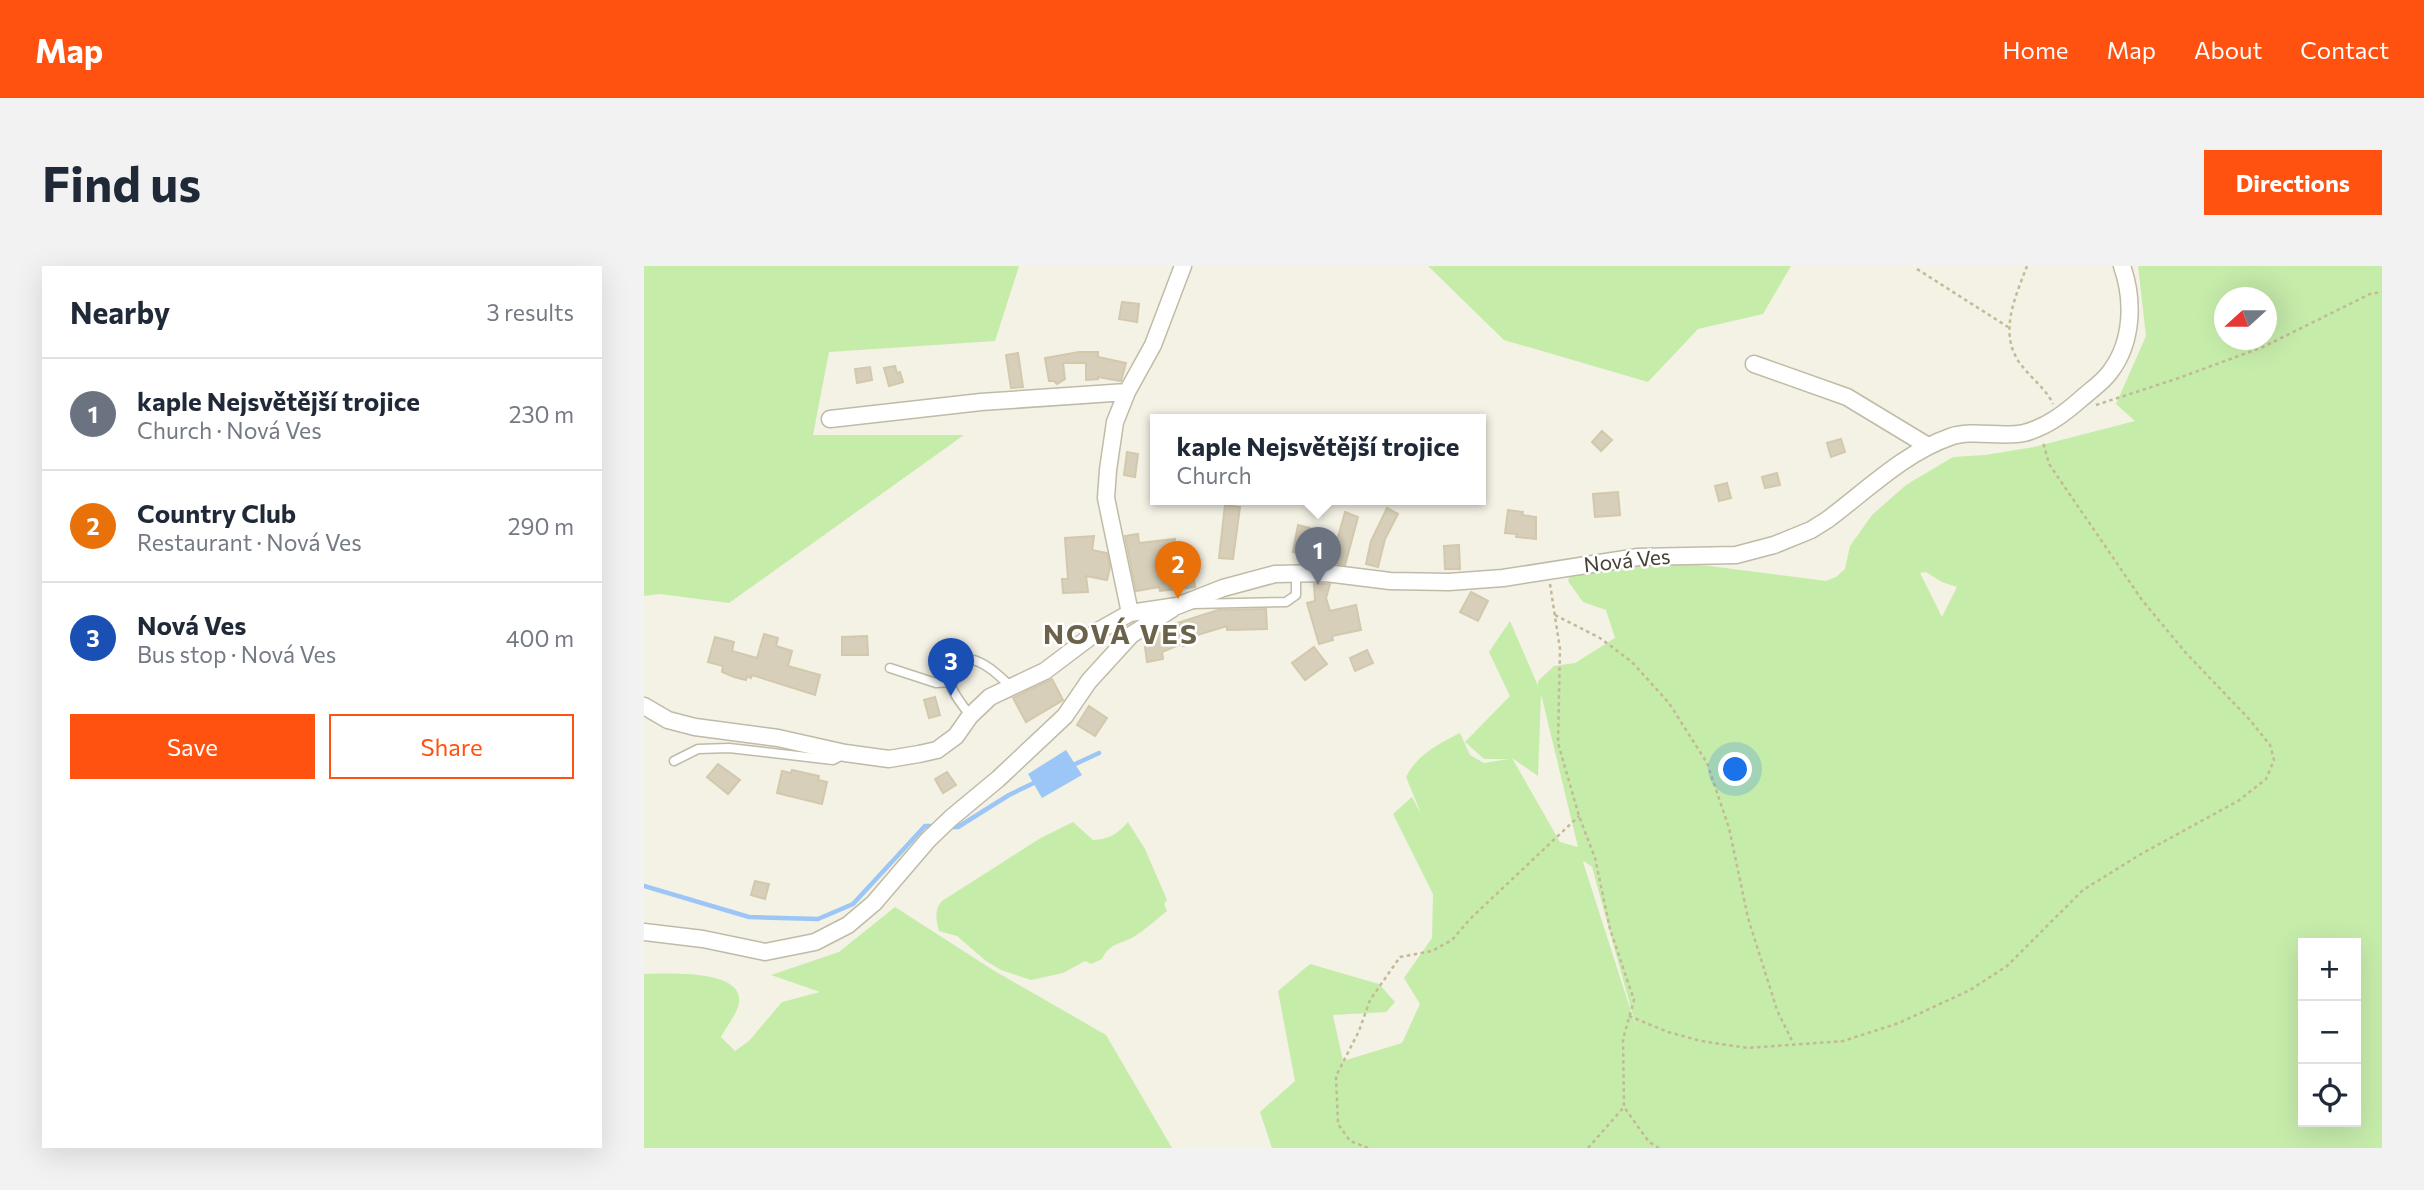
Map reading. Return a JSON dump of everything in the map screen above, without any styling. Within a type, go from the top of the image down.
[{"type":"street","points":[[1130,613],[1106,498],[1115,422],[1127,392],[1153,345],[1183,266]]},
{"type":"street","name":"Nová Ves","points":[[644,932],[703,939],[765,952],[814,942],[848,925],[874,903],[928,840],[1065,716],[1089,681],[1130,635],[1180,605],[1223,587],[1275,574],[1326,573],[1390,581],[1449,582],[1503,578],[1638,557],[1736,555],[1774,545],[1811,530],[1919,450],[1953,435],[2020,434],[2039,429],[2077,403],[2109,374],[2121,354],[2128,332],[2130,293],[2122,266]]},
{"type":"street","points":[[1754,364],[1847,397],[1928,446]]},
{"type":"street","points":[[830,419],[981,402],[1127,392]]},
{"type":"street","name":"Nová Ves","points":[[644,706],[668,720],[695,727],[778,738],[845,753],[889,759],[937,750],[956,736],[970,716],[990,697],[1045,671],[1098,631],[1130,613],[1180,605]]},
{"type":"lane","name":"Nová Ves","points":[[1180,605],[1286,602],[1296,595],[1296,574]]},
{"type":"lane","points":[[970,716],[950,682],[950,671],[954,665],[967,660],[992,668],[1012,687]]},
{"type":"lane","points":[[890,668],[936,683],[950,682]]},
{"type":"lane","points":[[674,761],[698,750],[729,748],[833,760],[845,753]]},
{"type":"path","points":[[2027,266],[2008,327],[2013,349],[2022,366],[2037,380],[2053,402],[2057,418]]},
{"type":"path","points":[[1917,269],[2008,327]]},
{"type":"path","points":[[2096,405],[2263,347],[2370,294],[2382,292]]},
{"type":"path","points":[[1629,1016],[1668,1032],[1701,1041],[1748,1048],[1843,1041],[1899,1023],[1970,990],[2007,966],[2083,890],[2141,854],[2238,801],[2266,779],[2274,760],[2270,746],[2250,720],[2186,653],[2142,600],[2049,464],[2039,429]]},
{"type":"path","points":[[1548,571],[1560,649],[1558,743],[1579,816],[1595,858],[1610,929],[1634,1000],[1623,1039],[1624,1107],[1649,1142],[1659,1148]]},
{"type":"path","points":[[1555,615],[1600,638],[1632,662],[1669,704],[1707,763],[1729,828],[1748,918],[1777,1010],[1793,1043]]},
{"type":"path","points":[[1368,1148],[1350,1141],[1338,1124],[1336,1076],[1359,1031],[1370,1000],[1400,957],[1432,951],[1452,940],[1579,816]]},
{"type":"path","points":[[1588,1148],[1624,1107]]},
{"type":"green space","points":[[644,266],[1019,266],[995,341],[829,352],[813,435],[964,435],[729,603],[660,594],[644,596]]},
{"type":"green space","points":[[1428,266],[1791,266],[1763,314],[1698,329],[1648,382],[1504,340]]},
{"type":"green space","points":[[2138,266],[2382,266],[2382,1148],[1272,1148],[1260,1112],[1295,1081],[1278,991],[1310,964],[1379,984],[1395,1002],[1386,1012],[1333,1015],[1343,1061],[1402,1043],[1420,1004],[1404,978],[1432,938],[1433,894],[1393,814],[1412,797],[1422,816],[1406,777],[1422,756],[1460,733],[1470,755],[1484,763],[1509,759],[1484,759],[1465,742],[1510,696],[1489,652],[1510,621],[1538,686],[1538,681],[1554,666],[1575,663],[1615,638],[1606,610],[1583,602],[1568,581],[1572,567],[1696,555],[1700,566],[1826,581],[1845,569],[1850,546],[1872,515],[1906,485],[1953,457],[2034,447],[2135,421],[2116,404],[2146,336]],"holes":[[[1926,572],[1957,587],[1942,617],[1920,573]],[[1541,694],[1578,847],[1560,842],[1512,758],[1538,776]],[[1583,862],[1592,867],[1637,1030]]]},
{"type":"green space","points":[[1073,822],[1093,840],[1113,835],[1128,822],[1145,849],[1167,900],[1164,904],[1167,911],[1135,936],[1112,947],[1102,959],[1091,964],[1085,961],[1063,973],[1031,980],[1001,970],[957,936],[939,931],[936,915],[942,901],[1039,839]]},
{"type":"green space","points":[[895,907],[993,970],[1106,1035],[1172,1148],[644,1148],[644,974],[701,975],[729,984],[737,992],[739,1003],[721,1037],[735,1051],[749,1041],[782,1002],[820,992],[771,975],[839,952]]},
{"type":"water","points":[[1066,750],[1082,775],[1042,798],[1028,774]]},
{"type":"building","points":[[1122,302],[1139,304],[1137,322],[1119,319]]},
{"type":"building","points":[[1079,352],[1098,352],[1098,357],[1126,363],[1121,381],[1098,377],[1086,380],[1086,363],[1063,363],[1065,379],[1057,384],[1049,381],[1045,358]]},
{"type":"building","points":[[1018,353],[1023,387],[1011,388],[1006,355]]},
{"type":"building","points":[[895,366],[903,382],[889,386],[884,368]]},
{"type":"building","points":[[870,367],[872,380],[857,383],[855,369]]},
{"type":"building","points":[[1602,431],[1612,440],[1601,451],[1592,442]]},
{"type":"building","points":[[1841,439],[1845,452],[1831,457],[1827,443]]},
{"type":"building","points":[[1127,452],[1138,454],[1135,477],[1124,475]]},
{"type":"building","points":[[1777,473],[1780,485],[1765,488],[1762,477]]},
{"type":"building","points":[[1727,483],[1731,498],[1719,501],[1715,486]]},
{"type":"building","points":[[1618,492],[1620,515],[1595,517],[1593,494]]},
{"type":"building","points":[[1225,505],[1240,507],[1233,559],[1219,558]]},
{"type":"building","points":[[1387,508],[1398,514],[1385,539],[1378,567],[1366,564],[1371,541]]},
{"type":"building","points":[[1508,510],[1536,517],[1536,539],[1505,533]]},
{"type":"building","points":[[1345,512],[1358,517],[1345,565],[1331,562]]},
{"type":"building","points":[[1298,525],[1310,528],[1307,543],[1311,544],[1309,556],[1293,552]]},
{"type":"building","points":[[1138,534],[1139,543],[1175,539],[1173,553],[1191,551],[1195,587],[1160,591],[1159,587],[1136,591],[1125,536]]},
{"type":"building","points":[[1094,536],[1092,550],[1107,553],[1110,567],[1107,580],[1086,576],[1088,592],[1063,593],[1062,579],[1068,579],[1065,538]]},
{"type":"building","points":[[1459,545],[1460,569],[1445,569],[1444,546]]},
{"type":"building","points":[[1314,584],[1330,584],[1326,598],[1330,611],[1356,605],[1361,630],[1332,636],[1333,640],[1319,644],[1307,603],[1315,601]]},
{"type":"building","points":[[1471,592],[1488,601],[1478,621],[1460,612]]},
{"type":"building","points":[[1266,609],[1267,629],[1227,630],[1227,626],[1194,636],[1195,643],[1183,646],[1183,643],[1162,652],[1163,659],[1147,662],[1144,639],[1163,633],[1162,628],[1218,610]]},
{"type":"building","points":[[764,634],[778,638],[776,646],[792,651],[788,666],[820,675],[815,695],[752,675],[751,678],[747,676],[746,680],[734,677],[722,672],[723,666],[708,662],[715,637],[734,642],[732,651],[757,658]]},
{"type":"building","points":[[867,636],[868,655],[842,655],[842,637]]},
{"type":"building","points":[[1314,647],[1327,664],[1305,680],[1292,663]]},
{"type":"building","points":[[1367,650],[1373,663],[1355,671],[1350,658]]},
{"type":"building","points":[[1052,679],[1063,700],[1026,722],[1013,698]]},
{"type":"building","points":[[935,697],[940,715],[929,718],[924,700]]},
{"type":"building","points":[[1089,706],[1107,718],[1095,736],[1077,725]]},
{"type":"building","points":[[718,764],[740,780],[728,794],[707,777]]},
{"type":"building","points":[[792,770],[819,776],[818,780],[827,782],[822,804],[777,793],[782,771],[791,773]]},
{"type":"building","points":[[947,772],[956,785],[943,793],[935,779]]},
{"type":"building","points":[[755,881],[769,884],[765,899],[751,895]]},
{"type":"waterway","points":[[1071,766],[1099,753]]},
{"type":"waterway","points":[[947,827],[958,827],[1009,795],[1038,781]]},
{"type":"waterway","points":[[644,886],[749,917],[818,919],[853,904],[925,826],[935,826]]},
{"type":"place","name":"kaple Nejsvětější trojice","points":[[1318,585]]},
{"type":"place","name":"Country Club","points":[[1178,599]]},
{"type":"place","name":"Nová Ves","points":[[951,696]]},
{"type":"district","name":"NOVÁ VES","points":[[1121,634]]}]
